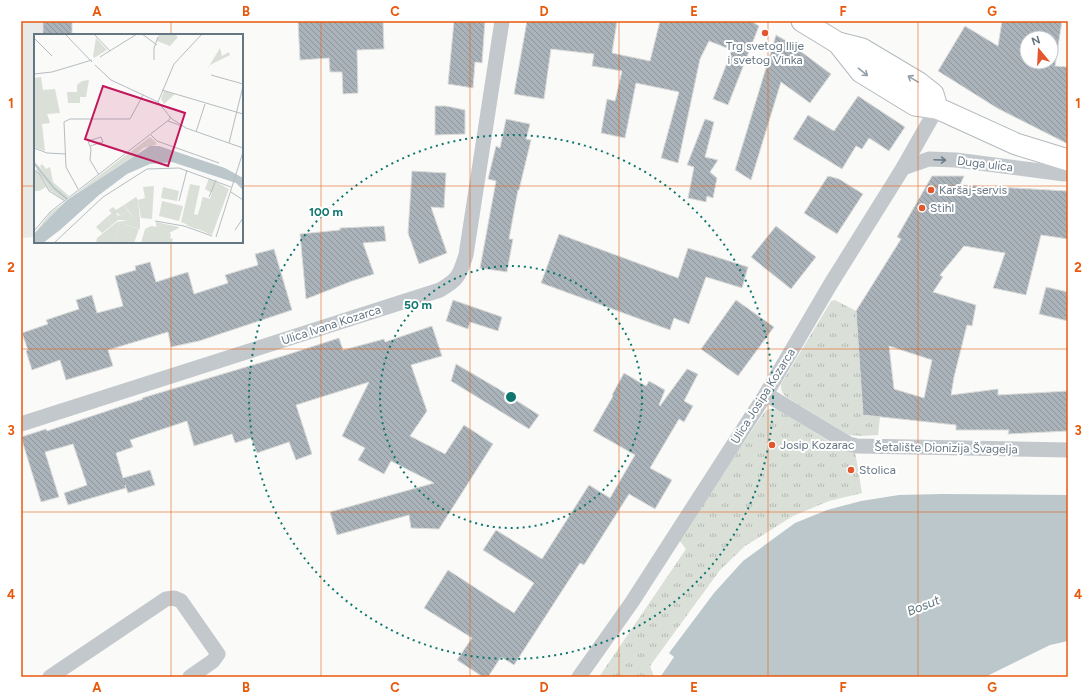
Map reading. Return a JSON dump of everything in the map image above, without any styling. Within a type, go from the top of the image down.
[{"type":"main road","name":"Duga ulica","points":[[802,21],[838,43],[861,72],[915,105],[937,108],[1016,144],[1068,160]]},
{"type":"street","name":"Ulica Ivana Kozarca","points":[[21,424],[440,290],[454,282],[460,273],[466,255],[502,21]]},
{"type":"street","name":"Ulica Josipa Kozarca","points":[[579,677],[632,602],[766,394],[937,108]]},
{"type":"street","name":"Duga ulica","points":[[902,168],[929,159],[956,160],[1064,174],[1068,173]]},
{"type":"street","name":"Šetalište Dionizija Švagelja","points":[[766,394],[849,444],[857,446],[1068,450]]},
{"type":"street","points":[[50,677],[166,599],[174,598],[181,601],[218,654],[213,661],[190,677]]},
{"type":"shaded area","points":[[21,21],[43,21],[43,34],[34,34],[34,237],[21,238]]},
{"type":"green space","points":[[835,300],[856,311],[863,415],[880,417],[878,435],[849,435],[783,394],[781,384],[831,301]]},
{"type":"green space","points":[[769,409],[777,409],[838,447],[855,451],[862,493],[829,501],[793,516],[745,546],[720,570],[650,666],[654,677],[599,677],[686,549],[679,540],[765,411]]},
{"type":"water","name":"Bosut","points":[[899,495],[1068,495],[1068,641],[1050,645],[985,677],[661,676],[674,657],[669,653],[714,593],[743,561],[795,523],[827,510],[861,501]]},
{"type":"building","points":[[43,21],[72,21],[72,34],[43,34]]},
{"type":"building","points":[[298,21],[383,21],[384,49],[357,50],[358,93],[343,94],[342,72],[330,72],[329,58],[300,60]]},
{"type":"building","points":[[454,21],[485,21],[482,63],[475,62],[473,88],[448,84]]},
{"type":"building","points":[[527,21],[617,21],[612,53],[650,61],[660,21],[751,21],[759,26],[728,105],[713,99],[732,50],[709,41],[700,59],[678,163],[661,158],[679,92],[636,83],[625,138],[601,133],[607,99],[615,101],[622,71],[592,66],[594,54],[551,49],[544,99],[514,94]]},
{"type":"building","points":[[1002,21],[1062,21],[1059,40],[1059,30],[1019,30],[1019,70],[1059,70],[1059,66],[1068,67],[1068,144],[997,108],[938,71],[965,26],[998,46]]},
{"type":"building","points":[[776,35],[788,42],[831,74],[810,103],[781,82],[751,180],[735,170]]},
{"type":"building","points":[[858,96],[905,127],[889,151],[869,138],[862,149],[856,146],[842,169],[793,139],[808,115],[834,131]]},
{"type":"building","points":[[435,106],[446,106],[465,110],[465,134],[435,135]]},
{"type":"building","points":[[506,119],[530,124],[526,139],[531,140],[518,190],[509,239],[513,239],[507,272],[480,268],[496,181],[488,179],[496,146],[500,148]]},
{"type":"building","points":[[705,119],[714,122],[705,157],[718,160],[710,172],[717,178],[713,198],[707,196],[706,202],[688,198],[694,167],[687,165]]},
{"type":"building","points":[[412,171],[446,173],[444,208],[431,207],[447,253],[419,264],[408,233]]},
{"type":"building","points":[[828,176],[839,179],[863,194],[837,234],[804,213]]},
{"type":"building","points":[[932,176],[964,176],[960,185],[1068,191],[1068,239],[1041,235],[1026,295],[993,288],[1005,253],[964,246],[940,275],[943,277],[933,292],[976,305],[972,326],[967,325],[951,395],[998,389],[998,395],[1068,391],[1068,431],[1008,434],[1009,430],[956,430],[956,425],[863,415],[856,311],[901,239],[897,237]],"holes":[[[889,346],[932,360],[924,398],[894,389]]]},
{"type":"building","points":[[384,226],[386,241],[363,243],[374,274],[306,299],[300,234],[340,230],[340,228]]},
{"type":"building","points":[[776,226],[816,257],[791,289],[751,257]]},
{"type":"building","points":[[559,234],[678,278],[688,248],[748,267],[742,288],[706,277],[689,324],[674,318],[670,330],[541,283]]},
{"type":"building","points":[[274,249],[292,310],[199,341],[171,347],[168,332],[108,350],[113,366],[66,380],[60,360],[32,370],[26,351],[28,350],[22,333],[48,324],[46,320],[79,309],[76,300],[92,295],[97,313],[123,306],[115,276],[136,270],[135,266],[150,262],[156,282],[188,272],[194,294],[228,283],[225,275],[258,265],[255,254]]},
{"type":"building","points":[[1046,287],[1068,292],[1068,321],[1039,314]]},
{"type":"building","points":[[453,300],[502,317],[498,331],[470,322],[468,329],[446,321]]},
{"type":"building","points":[[736,300],[774,327],[738,376],[701,349]]},
{"type":"building","points":[[432,326],[442,356],[411,365],[427,411],[410,436],[445,454],[464,425],[493,444],[439,529],[411,528],[409,515],[337,535],[330,512],[434,483],[391,461],[384,474],[358,460],[365,448],[342,436],[369,382],[296,405],[312,454],[296,460],[289,442],[257,453],[251,438],[235,443],[232,434],[194,446],[187,421],[130,440],[133,447],[116,453],[123,478],[150,470],[155,485],[128,493],[125,485],[126,488],[68,505],[64,493],[87,485],[73,444],[45,452],[59,497],[41,502],[21,437],[46,429],[47,431],[143,399],[142,398],[339,338],[343,350],[384,339],[385,342]]},
{"type":"building","points":[[456,364],[539,415],[529,429],[451,381]]},
{"type":"building","points":[[687,369],[698,374],[684,401],[693,406],[684,422],[679,419],[650,468],[672,480],[655,509],[629,494],[584,565],[580,563],[514,665],[501,657],[488,677],[483,677],[457,660],[472,638],[424,608],[448,570],[514,613],[534,583],[483,550],[496,530],[542,559],[589,485],[610,498],[635,455],[593,431],[624,373],[646,386],[649,381],[665,390],[659,405],[660,406]]},
{"type":"place","name":"Trg svetog Ilije i svetog Vinka","points":[[765,33]]},
{"type":"place","name":"Karšaj-servis","points":[[931,190]]},
{"type":"place","name":"Stihl","points":[[922,208]]},
{"type":"place","name":"Josip Kozarac","points":[[772,445]]},
{"type":"place","name":"Stolica","points":[[851,470]]}]
